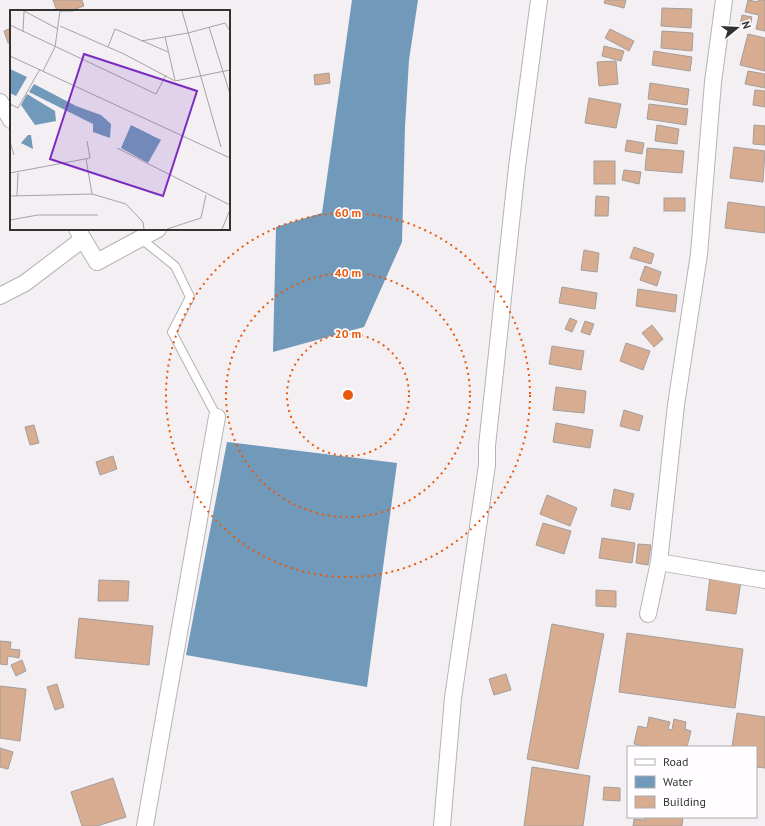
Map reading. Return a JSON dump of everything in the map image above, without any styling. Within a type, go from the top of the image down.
[{"type":"street","points":[[442,826],[453,698],[487,464],[487,446],[516,175],[539,0]]},
{"type":"street","points":[[648,614],[659,562],[676,405],[699,254],[713,82],[724,0]]},
{"type":"street","points":[[0,102],[10,118]]},
{"type":"street","points":[[0,296],[25,283],[80,234],[97,262],[156,230]]},
{"type":"street","points":[[145,826],[217,417]]},
{"type":"street","points":[[659,562],[765,580]]},
{"type":"lane","points":[[140,238],[175,266],[190,297],[172,332],[217,417]]},
{"type":"water","points":[[352,0],[418,0],[409,60],[405,127],[402,242],[364,327],[273,352],[276,227],[322,213]]},
{"type":"water","points":[[227,442],[397,463],[367,687],[186,655]]},
{"type":"building","points":[[53,0],[82,0],[84,6],[73,10],[57,10]]},
{"type":"building","points":[[605,0],[626,0],[624,8],[604,3]]},
{"type":"building","points":[[748,0],[758,2],[758,0],[765,0],[765,31],[756,29],[759,15],[745,12]]},
{"type":"building","points":[[662,8],[692,9],[691,28],[661,26]]},
{"type":"building","points":[[742,15],[752,17],[750,27],[740,26]]},
{"type":"building","points":[[10,28],[10,42],[8,43],[4,31]]},
{"type":"building","points":[[610,29],[634,41],[629,51],[605,38]]},
{"type":"building","points":[[662,31],[693,33],[692,51],[661,48]]},
{"type":"building","points":[[748,34],[765,38],[765,71],[740,65]]},
{"type":"building","points":[[604,46],[624,51],[621,61],[602,56]]},
{"type":"building","points":[[654,51],[692,57],[690,71],[652,65]]},
{"type":"building","points":[[616,61],[618,84],[599,86],[597,62]]},
{"type":"building","points":[[748,71],[765,74],[765,88],[745,84]]},
{"type":"building","points":[[329,73],[330,83],[315,85],[314,75]]},
{"type":"building","points":[[650,83],[689,89],[687,105],[648,99]]},
{"type":"building","points":[[755,90],[765,91],[765,107],[753,105]]},
{"type":"building","points":[[589,98],[621,104],[616,128],[585,123]]},
{"type":"building","points":[[649,104],[688,109],[686,125],[647,119]]},
{"type":"building","points":[[657,125],[679,129],[677,144],[655,141]]},
{"type":"building","points":[[754,125],[765,126],[765,145],[753,144]]},
{"type":"building","points":[[627,140],[644,143],[642,154],[625,151]]},
{"type":"building","points":[[734,147],[765,151],[763,182],[730,178]]},
{"type":"building","points":[[647,148],[684,151],[682,173],[645,170]]},
{"type":"building","points":[[594,161],[615,161],[615,184],[594,184]]},
{"type":"building","points":[[624,170],[641,172],[639,184],[622,180]]},
{"type":"building","points":[[596,196],[609,197],[608,216],[595,216]]},
{"type":"building","points":[[664,198],[685,198],[685,211],[664,211]]},
{"type":"building","points":[[728,202],[765,207],[765,233],[725,228]]},
{"type":"building","points":[[634,247],[654,254],[651,264],[630,258]]},
{"type":"building","points":[[584,250],[599,253],[597,272],[581,270]]},
{"type":"building","points":[[645,266],[661,272],[657,286],[640,280]]},
{"type":"building","points":[[562,287],[597,293],[595,309],[559,303]]},
{"type":"building","points":[[638,289],[677,295],[675,312],[636,306]]},
{"type":"building","points":[[570,318],[577,321],[572,332],[565,329]]},
{"type":"building","points":[[585,321],[594,324],[590,335],[581,332]]},
{"type":"building","points":[[652,325],[663,339],[654,347],[642,333]]},
{"type":"building","points":[[626,343],[650,351],[643,370],[620,361]]},
{"type":"building","points":[[552,346],[584,351],[581,370],[549,364]]},
{"type":"building","points":[[556,387],[586,391],[584,413],[553,410]]},
{"type":"building","points":[[624,410],[643,416],[639,431],[620,426]]},
{"type":"building","points":[[556,423],[593,430],[590,448],[553,442]]},
{"type":"building","points":[[34,425],[39,443],[30,445],[25,427]]},
{"type":"building","points":[[113,456],[117,469],[100,475],[96,462]]},
{"type":"building","points":[[614,489],[634,494],[630,510],[611,506]]},
{"type":"building","points":[[547,495],[577,508],[570,526],[540,514]]},
{"type":"building","points":[[543,523],[571,531],[564,554],[536,545]]},
{"type":"building","points":[[602,538],[635,543],[632,563],[599,558]]},
{"type":"building","points":[[638,544],[651,545],[648,565],[636,563]]},
{"type":"building","points":[[710,577],[741,581],[736,614],[706,610]]},
{"type":"building","points":[[99,580],[129,581],[128,601],[98,601]]},
{"type":"building","points":[[596,590],[616,591],[616,607],[596,606]]},
{"type":"building","points":[[79,618],[153,626],[149,665],[75,658]]},
{"type":"building","points":[[552,624],[604,634],[578,769],[527,759]]},
{"type":"building","points":[[627,633],[743,649],[735,708],[619,692]]},
{"type":"building","points":[[0,641],[11,642],[10,649],[20,650],[19,658],[8,656],[7,665],[0,664]]},
{"type":"building","points":[[22,660],[26,671],[16,676],[11,665]]},
{"type":"building","points":[[506,674],[511,690],[494,695],[489,679]]},
{"type":"building","points":[[57,684],[64,707],[55,710],[47,687]]},
{"type":"building","points":[[0,686],[26,689],[20,741],[0,738]]},
{"type":"building","points":[[737,713],[765,717],[765,768],[757,767],[757,746],[732,746]]},
{"type":"building","points":[[649,717],[670,722],[668,729],[672,730],[674,719],[686,722],[685,729],[691,731],[687,746],[643,746],[634,744],[638,726],[647,728]]},
{"type":"building","points":[[0,748],[13,752],[8,769],[0,767]]},
{"type":"building","points":[[532,767],[590,776],[583,826],[524,826]]},
{"type":"building","points":[[113,778],[126,817],[97,826],[82,826],[71,792]]},
{"type":"building","points":[[604,787],[620,788],[620,801],[603,800]]},
{"type":"building","points":[[645,818],[683,818],[682,826],[633,826],[634,819],[644,820]]}]
